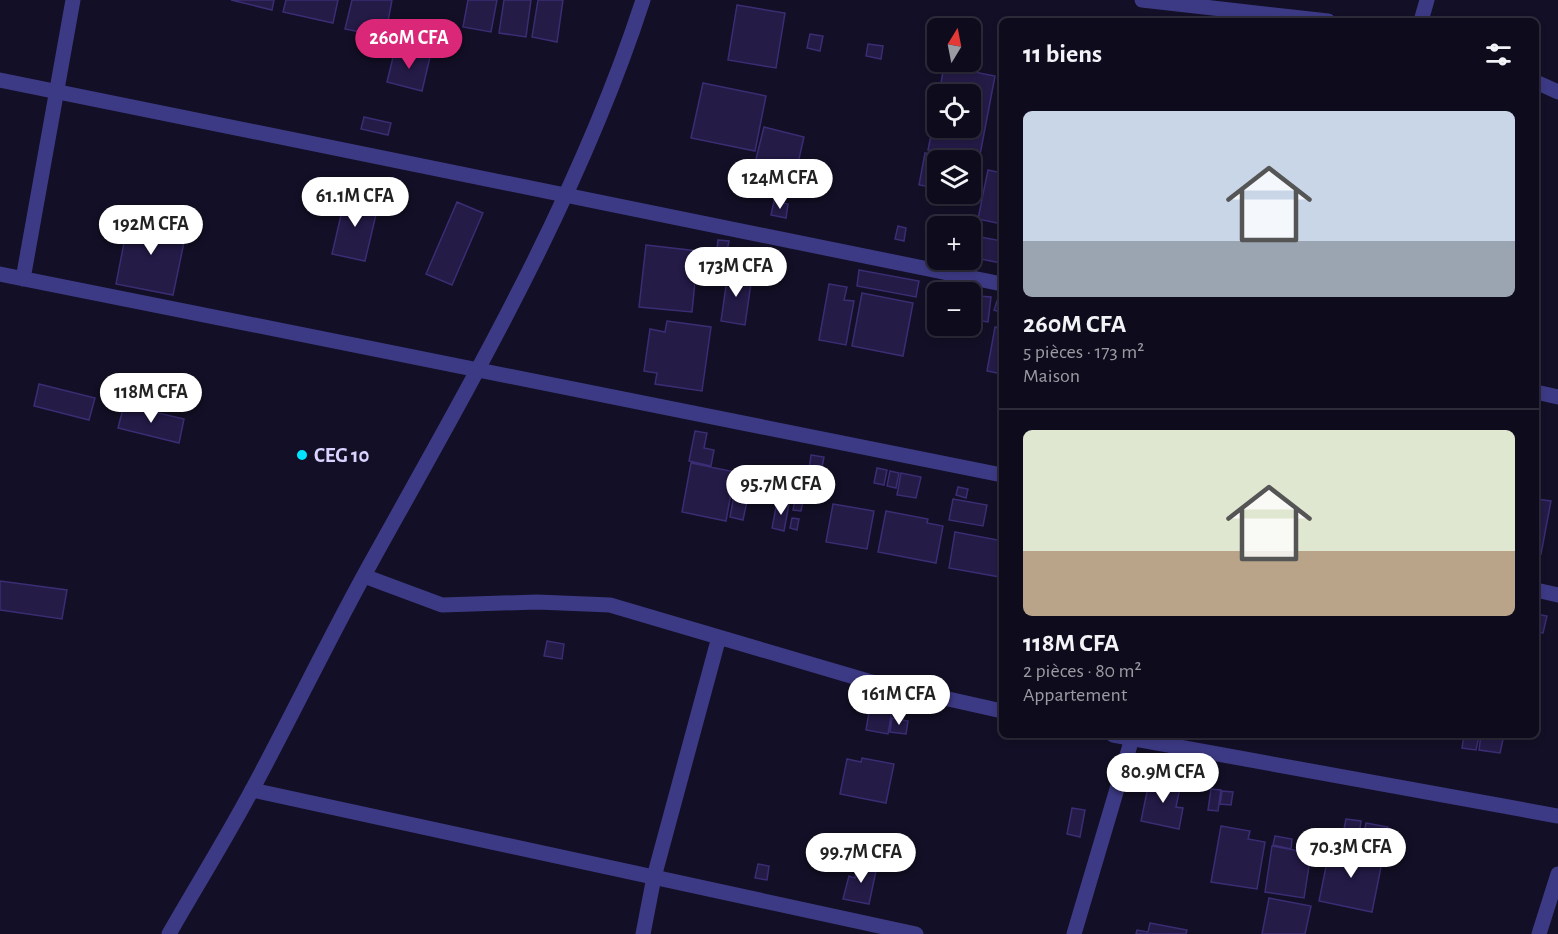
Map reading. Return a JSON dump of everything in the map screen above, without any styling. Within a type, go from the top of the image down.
[{"type":"street","points":[[23,279],[73,0]]},
{"type":"street","points":[[169,934],[252,790],[364,576],[479,368],[566,195],[632,36],[643,0]]},
{"type":"street","points":[[1143,0],[1182,2],[1305,18]]},
{"type":"street","points":[[1422,18],[1427,0]]},
{"type":"street","points":[[0,80],[999,283]]},
{"type":"street","points":[[1539,83],[1558,92]]},
{"type":"street","points":[[0,274],[479,368],[999,474]]},
{"type":"street","points":[[1539,393],[1558,397]]},
{"type":"street","points":[[364,576],[442,605],[537,602],[610,605],[868,681],[999,710]]},
{"type":"street","points":[[1539,591],[1558,595]]},
{"type":"street","points":[[643,934],[654,877],[719,637]]},
{"type":"street","points":[[1074,934],[1133,738]]},
{"type":"street","points":[[1138,738],[1558,816]]},
{"type":"street","points":[[252,790],[916,934]]},
{"type":"street","points":[[1539,934],[1558,874]]},
{"type":"building","points":[[231,0],[274,0],[272,10]]},
{"type":"building","points":[[286,0],[338,0],[333,23],[283,12]]},
{"type":"building","points":[[352,0],[392,0],[385,37],[345,29]]},
{"type":"building","points":[[468,0],[497,0],[491,32],[463,27]]},
{"type":"building","points":[[504,0],[531,0],[526,37],[499,33]]},
{"type":"building","points":[[538,0],[563,0],[557,42],[532,37]]},
{"type":"building","points":[[737,5],[785,13],[776,68],[728,60]]},
{"type":"building","points":[[810,34],[823,36],[820,51],[807,48]]},
{"type":"building","points":[[868,44],[883,46],[881,59],[866,56]]},
{"type":"building","points":[[395,49],[430,57],[422,91],[387,82]]},
{"type":"building","points":[[943,72],[975,72],[995,76],[981,150],[928,150],[930,138],[981,138],[981,84],[941,84]]},
{"type":"building","points":[[703,83],[766,96],[755,151],[691,138]]},
{"type":"building","points":[[364,117],[391,123],[388,135],[361,129]]},
{"type":"building","points":[[764,127],[804,137],[792,189],[751,179]]},
{"type":"building","points":[[925,153],[927,153],[927,186],[919,185]]},
{"type":"building","points":[[988,170],[999,172],[999,223],[981,220],[981,216],[979,216]]},
{"type":"building","points":[[346,194],[379,202],[365,261],[332,254]]},
{"type":"building","points":[[774,201],[788,204],[786,218],[771,215]]},
{"type":"building","points":[[457,202],[483,213],[452,285],[426,274]]},
{"type":"building","points":[[129,217],[187,228],[173,295],[116,284]]},
{"type":"building","points":[[898,226],[906,228],[904,241],[895,239]]},
{"type":"building","points":[[981,237],[999,240],[999,263],[981,259]]},
{"type":"building","points":[[718,240],[729,241],[727,251],[717,250]]},
{"type":"building","points":[[646,245],[698,251],[692,312],[639,307]]},
{"type":"building","points":[[859,270],[919,281],[916,297],[857,286]]},
{"type":"building","points":[[728,272],[752,276],[745,325],[721,321]]},
{"type":"building","points":[[829,284],[847,287],[844,300],[854,301],[846,345],[819,340]]},
{"type":"building","points":[[862,293],[913,303],[903,356],[852,346]]},
{"type":"building","points":[[981,296],[991,297],[988,322],[981,321]]},
{"type":"building","points":[[998,298],[999,312],[994,310]]},
{"type":"building","points":[[667,321],[711,327],[702,391],[655,384],[657,373],[644,371],[650,329],[665,332]]},
{"type":"building","points":[[995,327],[999,328],[999,373],[987,371]]},
{"type":"building","points":[[39,384],[95,398],[89,420],[34,406]]},
{"type":"building","points":[[124,405],[184,419],[179,443],[118,428]]},
{"type":"building","points":[[695,431],[707,433],[704,448],[714,450],[711,466],[689,461]]},
{"type":"building","points":[[811,455],[824,457],[821,472],[809,470]]},
{"type":"building","points":[[691,463],[735,472],[726,521],[682,512]]},
{"type":"building","points":[[877,468],[887,470],[884,485],[874,483]]},
{"type":"building","points":[[890,471],[899,473],[896,488],[887,486]]},
{"type":"building","points":[[901,473],[921,477],[916,498],[897,495]]},
{"type":"building","points":[[958,487],[968,489],[966,498],[956,495]]},
{"type":"building","points":[[735,490],[749,492],[743,520],[730,517]]},
{"type":"building","points":[[795,499],[803,500],[801,511],[793,510]]},
{"type":"building","points":[[953,499],[987,505],[983,526],[949,520]]},
{"type":"building","points":[[1539,499],[1551,501],[1541,554],[1539,554]]},
{"type":"building","points":[[777,502],[789,504],[784,531],[772,528]]},
{"type":"building","points":[[833,504],[874,511],[867,549],[826,542]]},
{"type":"building","points":[[886,511],[928,519],[927,523],[943,526],[936,563],[878,552]]},
{"type":"building","points":[[792,518],[799,519],[797,530],[790,528]]},
{"type":"building","points":[[955,532],[998,540],[999,577],[949,568]]},
{"type":"building","points":[[0,581],[67,590],[62,619],[0,610]]},
{"type":"building","points":[[1539,615],[1547,616],[1543,633],[1539,632]]},
{"type":"building","points":[[547,641],[564,644],[562,659],[544,656]]},
{"type":"building","points":[[870,706],[892,710],[888,734],[866,730]]},
{"type":"building","points":[[892,718],[908,721],[906,734],[890,732]]},
{"type":"building","points":[[1464,738],[1479,738],[1476,750],[1462,748]]},
{"type":"building","points":[[1481,738],[1503,738],[1500,753],[1479,750]]},
{"type":"building","points":[[862,758],[894,764],[886,803],[840,794],[847,759],[861,762]]},
{"type":"building","points":[[1150,777],[1181,783],[1176,807],[1183,808],[1179,829],[1141,821]]},
{"type":"building","points":[[1211,789],[1221,790],[1218,811],[1208,810]]},
{"type":"building","points":[[1222,791],[1233,792],[1231,805],[1220,804]]},
{"type":"building","points":[[1072,808],[1085,810],[1080,837],[1067,834]]},
{"type":"building","points":[[1346,819],[1361,821],[1359,836],[1343,834]]},
{"type":"building","points":[[1366,823],[1388,827],[1384,849],[1362,844]]},
{"type":"building","points":[[1221,826],[1250,831],[1248,839],[1265,842],[1257,889],[1211,882]]},
{"type":"building","points":[[1275,836],[1292,839],[1291,849],[1273,845]]},
{"type":"building","points":[[1272,846],[1311,853],[1304,898],[1265,892]]},
{"type":"building","points":[[1330,847],[1383,857],[1372,912],[1319,901]]},
{"type":"building","points":[[858,862],[877,866],[869,904],[843,899],[849,876],[855,878]]},
{"type":"building","points":[[758,864],[769,866],[767,880],[755,878]]},
{"type":"building","points":[[1269,898],[1311,906],[1305,934],[1262,934]]},
{"type":"building","points":[[1150,923],[1187,930],[1186,934],[1136,934],[1137,930],[1148,932]]},
{"type":"place","name":"CEG 10","points":[[302,455]]}]
